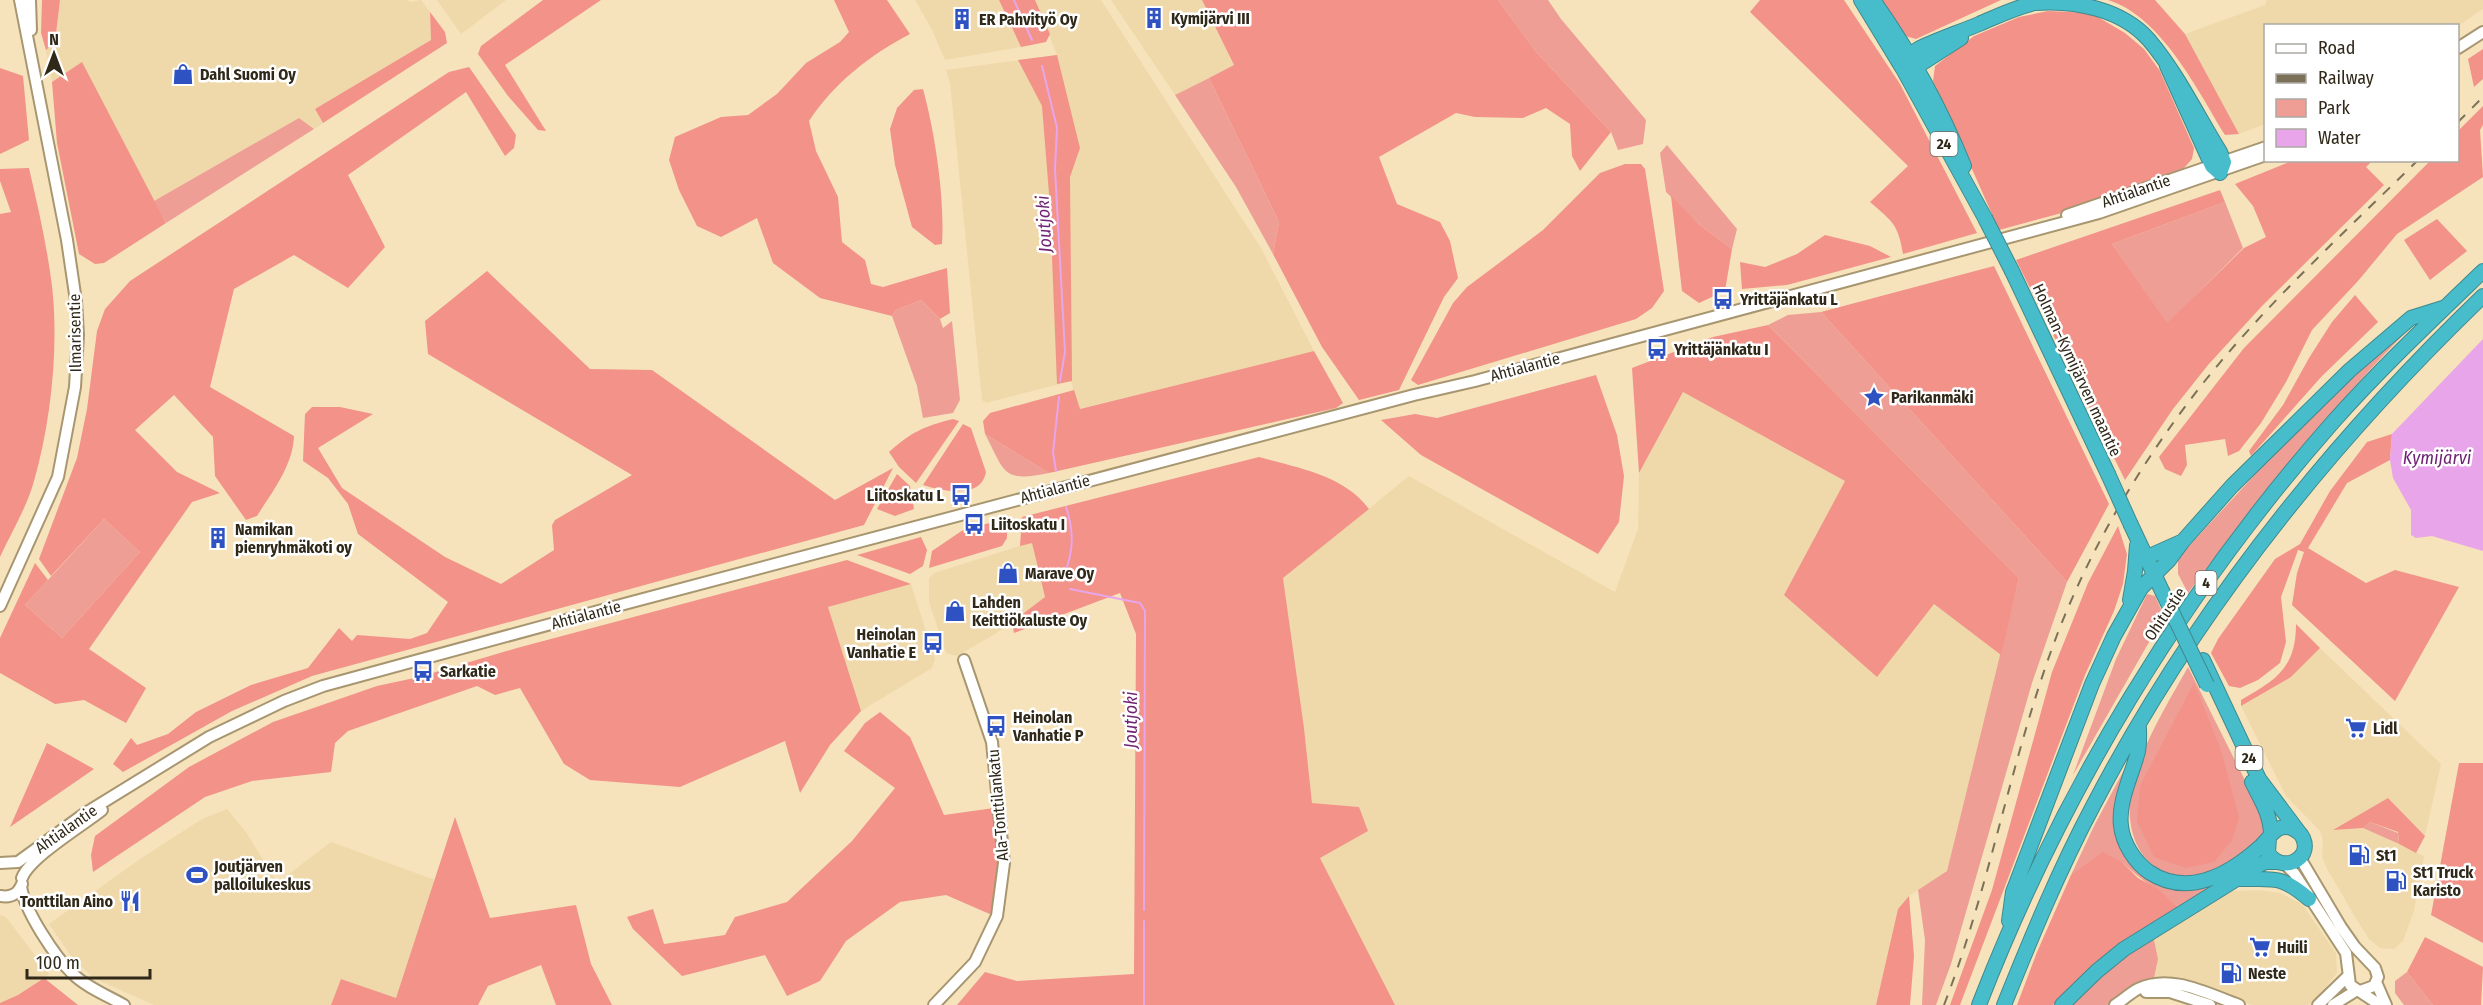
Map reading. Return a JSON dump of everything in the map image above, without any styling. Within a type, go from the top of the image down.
[{"type":"highway","name":"Holman–Kymijärven maantie","points":[[1861,0],[1910,68],[2012,271],[2134,531],[2209,682],[2259,779],[2298,831]]},
{"type":"highway","points":[[1873,0],[1909,55],[1910,68],[1999,16]]},
{"type":"highway","points":[[1909,55],[1931,43],[2018,8],[2052,1],[2094,6],[2121,17],[2147,38],[2168,66],[2219,167]]},
{"type":"highway","name":"Ohitustie","points":[[1979,1005],[2008,930],[2109,734],[2162,647],[2201,589],[2271,497],[2333,422],[2400,350],[2483,271]]},
{"type":"highway","name":"4","points":[[2004,1005],[2041,915],[2093,805],[2139,723],[2217,600],[2288,507],[2346,438],[2403,375],[2483,296]]},
{"type":"highway","points":[[2008,930],[2013,892],[2092,684],[2129,607],[2141,588],[2156,574],[2246,471],[2349,370],[2411,318],[2445,308]]},
{"type":"highway","name":"Holman–Kymijärven maantie","points":[[2134,531],[2152,555],[2156,574]]},
{"type":"highway","points":[[2129,607],[2135,571],[2134,531]]},
{"type":"highway","points":[[2152,555],[2183,541]]},
{"type":"highway","name":"Holman–Kymijärven maantie","points":[[2209,682],[2266,810],[2271,824],[2270,837]]},
{"type":"highway","points":[[2062,1005],[2097,971],[2156,927],[2265,862],[2294,863],[2300,858],[2304,844],[2298,831],[2285,827],[2277,830],[2236,866],[2206,881],[2174,882],[2158,878],[2135,858],[2126,843],[2121,826],[2126,788],[2138,754],[2139,723]]},
{"type":"highway","name":"24","points":[[2270,837],[2268,852],[2281,863]]},
{"type":"highway","points":[[2239,879],[2282,880],[2309,899]]},
{"type":"main road","name":"Ilmarisentie","points":[[0,606],[58,477],[75,387],[78,335],[76,301],[20,0]]},
{"type":"main road","name":"Ilmarisentie","points":[[30,0],[31,51]]},
{"type":"main road","points":[[2459,47],[2483,32]]},
{"type":"main road","name":"Ahtialantie","points":[[4,863],[18,862],[84,814],[209,737],[284,701],[323,686],[905,529],[1704,320],[2099,213],[2264,147]]},
{"type":"main road","name":"Ahtialantie","points":[[2219,167],[2264,155]]},
{"type":"main road","name":"Ala-Tonttilankatu","points":[[934,1005],[975,962],[997,916],[1004,863],[992,742],[964,660]]},
{"type":"main road","name":"Ahtialantie","points":[[3,897],[16,894],[26,870],[36,860],[122,792]]},
{"type":"main road","points":[[2300,858],[2341,927],[2377,972],[2376,982],[2386,1005]]},
{"type":"main road","points":[[4,863],[16,867],[38,926]]},
{"type":"main road","points":[[2281,863],[2294,873],[2346,953],[2350,985],[2380,1005]]},
{"type":"main road","points":[[3,897],[16,902],[38,926],[74,975],[124,1005]]},
{"type":"main road","points":[[2318,1005],[2348,975],[2355,963],[2369,963]]},
{"type":"main road","points":[[2115,1005],[2149,984],[2175,982],[2239,1005]]},
{"type":"main road","points":[[2333,1005],[2359,991],[2370,989],[2376,982]]},
{"type":"main road","points":[[2126,998],[2158,990],[2210,1005]]},
{"type":"shaded area","points":[[42,0],[60,0],[55,42],[46,50],[41,33]]},
{"type":"shaded area","points":[[60,0],[408,0],[410,2],[421,0],[430,12],[431,40],[315,109],[323,123],[314,129],[299,118],[154,201],[82,63],[52,82],[46,50],[55,42]]},
{"type":"shaded area","points":[[437,0],[506,0],[461,34]]},
{"type":"shaded area","points":[[543,0],[601,0],[505,65],[546,131],[538,130],[508,96],[478,54],[481,46]]},
{"type":"shaded area","points":[[834,0],[887,0],[910,34],[881,51],[841,82],[809,121],[816,151],[838,197],[842,242],[865,260],[871,284],[883,287],[947,268],[950,313],[940,319],[921,300],[896,310],[892,316],[820,298],[773,263],[757,218],[721,237],[697,226],[679,190],[669,160],[675,137],[721,117],[748,115],[777,94],[806,63],[840,42],[849,32]]},
{"type":"shaded area","points":[[915,0],[999,0],[1021,47],[945,60]]},
{"type":"shaded area","points":[[999,0],[1035,0],[1050,34],[1046,42],[1021,47]]},
{"type":"shaded area","points":[[1035,0],[1101,0],[1261,248],[1314,351],[1079,409],[1071,381],[986,403],[982,400],[950,83],[946,70],[1057,55]]},
{"type":"shaded area","points":[[1111,0],[1202,0],[1234,65],[1175,95]]},
{"type":"shaded area","points":[[1202,0],[1498,0],[1537,53],[1611,132],[1580,171],[1572,156],[1570,124],[1546,108],[1523,118],[1475,117],[1456,113],[1379,157],[1397,204],[1440,222],[1450,241],[1458,278],[1444,297],[1399,390],[1359,400],[1322,347],[1273,254],[1279,222],[1209,78],[1234,65]]},
{"type":"shaded area","points":[[1760,0],[1844,0],[1900,84],[1977,233],[1903,254],[1899,236],[1893,224],[1870,202],[1908,166],[1750,12]]},
{"type":"shaded area","points":[[1878,0],[2001,0],[1916,39],[1905,36]]},
{"type":"shaded area","points":[[2108,0],[2155,0],[2185,34],[2239,134],[2225,135],[2190,77],[2161,38],[2127,9]]},
{"type":"shaded area","points":[[2267,0],[2483,0],[2483,9],[2459,25],[2264,24],[2264,124],[2239,134],[2185,34],[2265,5]]},
{"type":"shaded area","points":[[2048,11],[2091,13],[2125,33],[2144,49],[2160,71],[2194,148],[2192,159],[2184,168],[2058,214],[1999,230],[1933,81],[1935,66],[1974,36],[2019,17]]},
{"type":"shaded area","points":[[430,12],[445,32],[447,43],[323,123],[315,109],[431,40]]},
{"type":"shaded area","points":[[2483,49],[2483,79],[2474,87],[2468,59]]},
{"type":"shaded area","points":[[1057,55],[1080,148],[1070,177],[1072,381],[1057,384],[1050,206],[1042,106],[1018,60]]},
{"type":"shaded area","points":[[82,62],[166,223],[104,263],[95,264],[79,254],[57,143],[52,82]]},
{"type":"shaded area","points":[[469,67],[516,135],[514,148],[505,156],[466,92],[348,175],[385,247],[348,288],[294,255],[234,289],[210,387],[294,436],[286,468],[257,516],[246,520],[215,476],[213,437],[174,395],[135,430],[177,472],[220,493],[192,502],[89,649],[146,688],[126,723],[84,700],[55,704],[0,673],[0,638],[35,563],[48,580],[25,605],[62,638],[140,552],[104,519],[51,576],[39,559],[77,458],[87,409],[97,331],[105,309],[130,281],[449,72]]},
{"type":"shaded area","points":[[0,68],[23,76],[29,140],[0,154]]},
{"type":"shaded area","points":[[923,89],[935,146],[942,207],[942,244],[935,245],[912,227],[895,165],[890,129],[897,108],[914,90]]},
{"type":"shaded area","points":[[2483,106],[2483,125],[2480,130],[2483,177],[2397,234],[2358,281],[2312,330],[2286,382],[2261,423],[2239,451],[2228,456],[2225,439],[2185,445],[2187,465],[2181,476],[2165,469],[2159,457],[2244,348],[2429,162],[2459,162],[2459,130]]},
{"type":"shaded area","points":[[2290,162],[2371,162],[2366,167],[2384,185],[2262,306],[2208,365],[2173,409],[2125,480],[2016,260],[2220,190],[2225,202],[2112,244],[2167,323],[2244,248],[2266,237],[2253,206],[2235,184]]},
{"type":"shaded area","points":[[1625,164],[1641,164],[1645,169],[1664,291],[1652,308],[1636,319],[1418,385],[1411,380],[1453,303],[1467,287],[1543,230],[1600,173]]},
{"type":"shaded area","points":[[29,168],[52,286],[54,359],[45,434],[34,481],[23,510],[0,557],[0,214],[11,212],[0,181],[0,169]]},
{"type":"shaded area","points":[[1671,196],[1701,226],[1732,249],[1725,291],[1699,303],[1682,291]]},
{"type":"shaded area","points":[[2437,219],[2467,251],[2430,280],[2404,240]]},
{"type":"shaded area","points":[[1825,235],[1870,246],[1891,257],[1787,285],[1742,289],[1740,262],[1765,267],[1797,254]]},
{"type":"shaded area","points":[[1994,266],[2109,504],[2067,582],[1821,312]]},
{"type":"shaded area","points":[[487,271],[590,369],[652,370],[835,500],[893,468],[864,525],[312,676],[232,711],[123,772],[113,764],[131,738],[137,745],[168,734],[196,712],[251,685],[308,668],[339,628],[352,641],[357,635],[410,639],[427,633],[448,602],[358,534],[348,504],[328,478],[303,461],[305,414],[312,407],[340,407],[373,414],[318,448],[342,488],[445,557],[501,584],[554,550],[552,525],[555,520],[632,475],[428,354],[425,321]]},
{"type":"shaded area","points":[[2355,295],[2378,322],[2322,376],[2251,456],[2249,451],[2283,405],[2332,322]]},
{"type":"shaded area","points":[[1768,325],[2019,578],[2001,655],[1934,604],[1877,677],[1784,595],[1845,481],[1683,392],[1639,473],[1632,368],[1713,337]]},
{"type":"shaded area","points":[[1314,351],[1343,403],[1336,408],[1049,473],[985,434],[983,421],[990,413],[1074,390],[1080,409]]},
{"type":"shaded area","points":[[1596,375],[1617,435],[1624,476],[1619,522],[1598,554],[1421,455],[1381,420],[1415,414],[1437,418]]},
{"type":"shaded area","points":[[1683,392],[1845,481],[1784,595],[1934,604],[2001,655],[1947,871],[1909,896],[1898,909],[1876,1005],[1395,1005],[1320,858],[1359,807],[1312,803],[1283,578],[1409,476],[1615,592],[1638,529],[1639,473]]},
{"type":"shaded area","points":[[953,419],[959,421],[916,483],[899,467],[889,452],[904,439],[919,431]]},
{"type":"shaded area","points":[[963,424],[971,428],[986,472],[983,481],[977,487],[960,491],[923,485]]},
{"type":"shaded area","points":[[2392,434],[2390,460],[2347,483],[2308,548],[2366,583],[2395,570],[2459,587],[2395,701],[2292,605],[2297,573],[2304,552],[2298,550],[2281,597],[2286,642],[2280,663],[2258,680],[2240,688],[2229,686],[2211,653],[2218,639],[2275,559],[2300,544],[2330,491],[2367,442]]},
{"type":"shaded area","points":[[1259,457],[1319,474],[1347,488],[1369,509],[1283,578],[1312,803],[1359,807],[1368,831],[1320,858],[1395,1005],[957,1005],[985,972],[1017,981],[1134,974],[1136,634],[1120,593],[1014,633],[1012,622],[1045,597],[1032,543],[1020,546],[1022,517]]},
{"type":"shaded area","points":[[897,474],[910,486],[914,509],[895,516],[877,509]]},
{"type":"shaded area","points":[[1000,521],[1007,529],[1007,538],[1002,546],[929,568],[932,551],[966,528]]},
{"type":"shaded area","points":[[2118,526],[2127,554],[2123,584],[2114,611],[2085,675],[1960,1005],[1950,1005],[1992,890],[2052,672],[2088,583]]},
{"type":"shaded area","points":[[921,537],[927,550],[923,566],[910,574],[857,555]]},
{"type":"shaded area","points":[[1032,542],[1045,598],[995,634],[957,656],[946,653],[929,602],[929,578],[934,573]]},
{"type":"shaded area","points":[[847,560],[911,584],[828,607],[861,711],[830,745],[800,793],[785,741],[680,787],[590,780],[564,764],[520,688],[495,695],[477,686],[348,731],[335,743],[331,772],[252,781],[205,797],[93,872],[91,855],[95,836],[189,767],[273,722],[377,686],[419,677],[517,648]]},
{"type":"shaded area","points":[[911,584],[935,659],[932,668],[861,711],[828,607]]},
{"type":"shaded area","points":[[2296,624],[2320,648],[2291,677],[2241,706],[2241,700],[2274,679],[2282,671],[2292,652]]},
{"type":"shaded area","points":[[2320,648],[2441,764],[2425,836],[2388,798],[2335,830],[2363,828],[2424,856],[2414,911],[2403,941],[2394,949],[2380,948],[2369,939],[2358,922],[2326,867],[2322,856],[2323,841],[2320,831],[2286,796],[2241,706],[2291,677]]},
{"type":"shaded area","points":[[2194,683],[2221,750],[2239,818],[2232,840],[2214,862],[2186,868],[2154,857],[2137,821],[2140,786]]},
{"type":"shaded area","points":[[880,712],[910,737],[944,815],[994,808],[998,881],[992,915],[946,895],[900,902],[846,941],[820,981],[787,996],[765,955],[682,976],[633,929],[627,917],[653,909],[664,944],[725,935],[735,917],[787,902],[852,841],[895,788],[844,751],[865,723]]},
{"type":"shaded area","points":[[47,743],[94,769],[10,827]]},
{"type":"shaded area","points":[[2459,763],[2483,763],[2483,943],[2431,915]]},
{"type":"shaded area","points":[[2388,798],[2425,836],[2416,853],[2399,844],[2398,832],[2370,822],[2363,828],[2333,830]]},
{"type":"shaded area","points":[[227,809],[246,832],[277,883],[331,842],[435,880],[396,999],[342,979],[331,1005],[154,1005],[93,978],[71,956],[49,924],[140,859],[202,819]]},
{"type":"shaded area","points":[[455,817],[490,918],[576,905],[591,964],[612,1005],[556,1005],[541,965],[488,986],[478,1005],[331,1005],[341,979],[396,998]]},
{"type":"shaded area","points":[[2103,852],[2123,863],[2138,878],[2158,889],[2178,907],[2112,951],[2053,1005],[2017,1005],[2037,952],[2071,875]]},
{"type":"shaded area","points":[[2259,890],[2280,893],[2302,904],[2336,953],[2337,973],[2313,1003],[2253,1005],[2167,976],[2154,978],[2158,959],[2153,935],[2233,891]]},
{"type":"shaded area","points":[[1909,896],[1914,956],[1910,1005],[1876,1005],[1898,909]]},
{"type":"shaded area","points":[[0,915],[6,917],[49,974],[18,995],[0,1003]]},
{"type":"shaded area","points":[[2425,937],[2483,967],[2481,1005],[2433,1005],[2407,972]]},
{"type":"shaded area","points":[[44,978],[78,1005],[0,1005],[0,1003],[18,995]]},
{"type":"green space","points":[[1498,0],[1548,0],[1561,19],[1646,120],[1643,144],[1618,150],[1611,132],[1537,53]]},
{"type":"green space","points":[[1209,78],[1279,222],[1273,254],[1236,187],[1175,95]]},
{"type":"green space","points":[[299,118],[314,129],[166,223],[154,201]]},
{"type":"green space","points":[[1667,145],[1737,229],[1732,249],[1701,226],[1666,192],[1660,153]]},
{"type":"green space","points":[[2225,202],[2243,248],[2167,324],[2112,244]]},
{"type":"green space","points":[[921,300],[940,319],[943,328],[952,321],[960,400],[953,413],[923,418],[917,386],[892,316],[896,310]]},
{"type":"green space","points":[[1821,312],[2067,582],[2032,683],[1951,964],[1936,1005],[1922,1005],[1925,940],[1918,890],[1947,871],[2019,578],[1768,325],[1788,315]]},
{"type":"green space","points":[[2414,324],[2296,454],[2188,593],[2178,574],[2178,558],[2332,391]]},
{"type":"green space","points":[[985,434],[1049,473],[1022,476],[1007,472]]},
{"type":"green space","points":[[104,519],[140,552],[62,638],[25,605]]},
{"type":"green space","points":[[2147,594],[2155,596],[2164,616],[2073,775],[2116,659]]},
{"type":"green space","points":[[2188,667],[2261,812],[2264,823],[2263,833],[2257,842],[2229,866],[2212,873],[2194,876],[2163,871],[2151,863],[2142,854],[2136,842],[2131,828],[2130,813],[2130,797],[2138,764],[2153,730]]},
{"type":"green space","points":[[2126,766],[2114,810],[2121,846],[2137,867],[2200,888],[2223,881],[2178,907],[2123,863],[2071,875]]},
{"type":"green space","points":[[2370,822],[2398,833],[2399,844],[2363,828]]},
{"type":"green space","points":[[2153,935],[2158,959],[2154,978],[2129,988],[2107,1005],[2070,1005],[2121,959]]},
{"type":"green space","points":[[2407,972],[2433,1005],[2404,1005],[2395,993],[2395,981]]},
{"type":"water","name":"Kymijärvi","points":[[2483,339],[2483,551],[2432,536],[2416,538],[2411,535],[2411,510],[2393,478],[2390,460],[2392,434]]},
{"type":"waterway","name":"Joutjoki","points":[[1014,0],[1032,40]]},
{"type":"waterway","name":"Joutjoki","points":[[1042,66],[1057,128],[1055,169],[1065,352],[1060,381]]},
{"type":"waterway","name":"Joutjoki","points":[[1056,471],[1053,453],[1059,397]]},
{"type":"waterway","name":"Joutjoki","points":[[1064,575],[1070,558],[1072,541],[1066,507]]},
{"type":"waterway","name":"Joutjoki","points":[[1070,589],[1140,603],[1145,611],[1144,910]]},
{"type":"waterway","name":"Joutjoki","points":[[1144,921],[1144,1005]]},
{"type":"railway","points":[[2459,121],[2483,97]]},
{"type":"railway","points":[[1944,1005],[1975,913],[2041,681],[2071,601],[2103,535],[2140,471],[2182,411],[2229,352],[2308,268],[2416,162]]},
{"type":"place","name":"Kymijärvi III","points":[[1154,18]]},
{"type":"place","name":"ER Pahvityö Oy","points":[[962,19]]},
{"type":"place","name":"Dahl Suomi Oy","points":[[183,74]]},
{"type":"place","name":"Yrittäjänkatu L","points":[[1723,299]]},
{"type":"place","name":"Yrittäjänkatu I","points":[[1657,349]]},
{"type":"place","name":"Parikanmäki","points":[[1874,397]]},
{"type":"place","name":"Liitoskatu L","points":[[961,495]]},
{"type":"place","name":"Liitoskatu I","points":[[974,524]]},
{"type":"place","name":"Namikan pienryhmäkoti oy","points":[[218,538]]},
{"type":"place","name":"Marave Oy","points":[[1008,573]]},
{"type":"place","name":"Lahden Keittiökaluste Oy","points":[[955,611]]},
{"type":"place","name":"Heinolan Vanhatie E","points":[[933,643]]},
{"type":"place","name":"Sarkatie","points":[[423,671]]},
{"type":"place","name":"Heinolan Vanhatie P","points":[[996,726]]},
{"type":"place","name":"Lidl","points":[[2356,728]]},
{"type":"place","name":"St1","points":[[2359,855]]},
{"type":"place","name":"Joutjärven palloilukeskus","points":[[197,875]]},
{"type":"place","name":"St1 Truck Karisto","points":[[2396,881]]},
{"type":"place","name":"Tonttilan Aino","points":[[130,901]]},
{"type":"place","name":"Huili","points":[[2260,947]]},
{"type":"place","name":"Neste","points":[[2231,973]]}]
